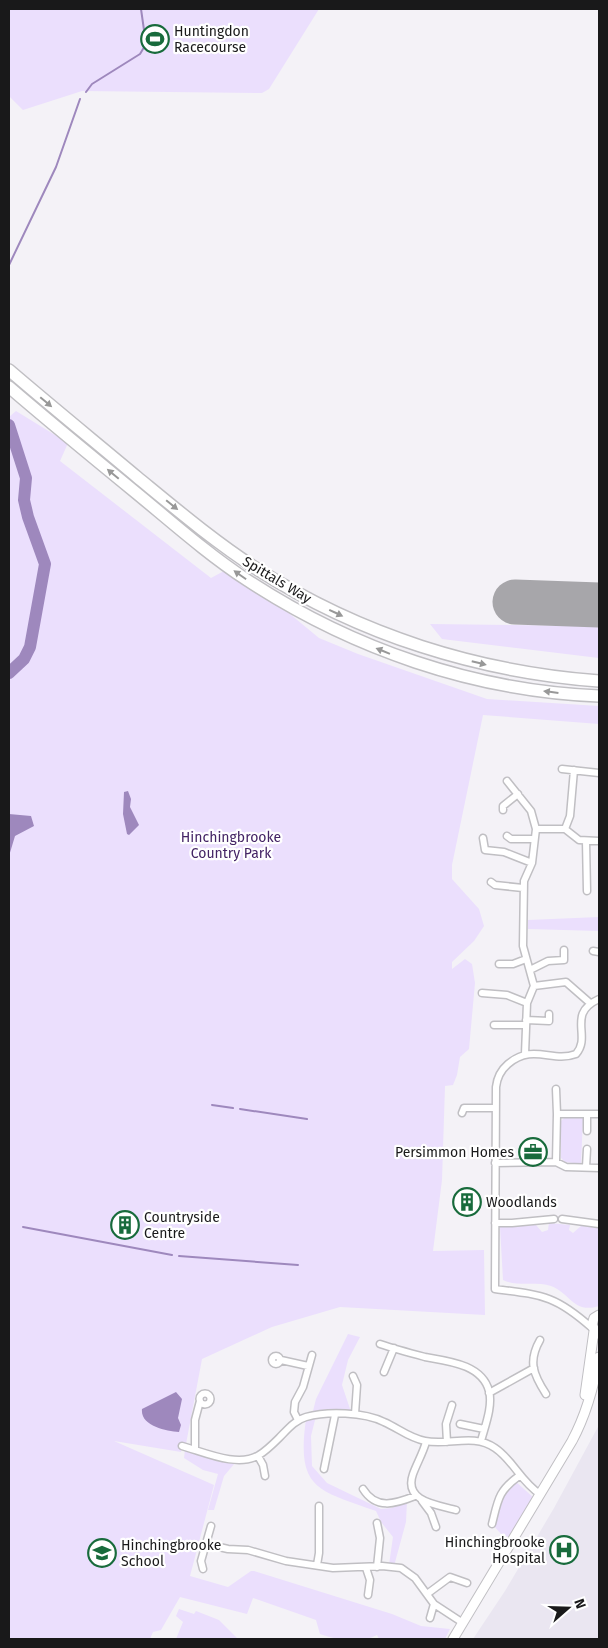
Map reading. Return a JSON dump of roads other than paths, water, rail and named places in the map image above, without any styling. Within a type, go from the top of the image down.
[{"type":"highway","name":"Spittals Way","points":[[9,370],[204,531],[258,569],[315,602],[369,628],[446,655],[527,673],[599,681]]},
{"type":"highway","name":"Spittals Way","points":[[9,388],[195,542],[248,581],[308,616],[397,656],[440,670],[516,687],[599,696]]},
{"type":"street","points":[[562,769],[599,773]]},
{"type":"street","points":[[564,829],[570,816],[574,770]]},
{"type":"street","points":[[507,781],[531,811],[536,829],[532,863],[524,888],[523,946],[534,986],[527,1003],[525,1054]]},
{"type":"street","points":[[503,810],[503,806],[518,794]]},
{"type":"street","points":[[536,829],[564,829],[579,840],[599,841]]},
{"type":"street","points":[[507,836],[511,839],[534,839]]},
{"type":"street","points":[[483,838],[485,850],[504,852],[532,863]]},
{"type":"street","points":[[586,841],[587,891]]},
{"type":"street","points":[[491,882],[495,885],[524,888]]},
{"type":"street","points":[[530,970],[548,962],[564,960],[564,950]]},
{"type":"street","points":[[499,964],[513,964],[526,959]]},
{"type":"street","points":[[534,986],[566,982],[590,1003]]},
{"type":"street","points":[[482,993],[507,995],[527,1003]]},
{"type":"street","points":[[595,1331],[580,1317],[555,1301],[540,1295],[494,1289],[495,1163],[498,1077],[508,1064],[525,1054],[563,1056],[576,1054],[580,1047],[581,1015],[590,1003],[599,999]]},
{"type":"street","points":[[494,1025],[549,1021],[550,1014]]},
{"type":"street","points":[[556,1089],[556,1162]]},
{"type":"street","points":[[462,1113],[464,1108],[496,1108]]},
{"type":"street","points":[[557,1114],[599,1114]]},
{"type":"street","points":[[587,1114],[588,1132]]},
{"type":"street","points":[[586,1167],[587,1149]]},
{"type":"street","points":[[495,1163],[556,1162],[566,1167],[599,1168]]},
{"type":"street","points":[[495,1223],[558,1219],[599,1224]]},
{"type":"street","points":[[580,1317],[598,1315]]},
{"type":"street","points":[[582,1422],[595,1331],[592,1321],[598,1315]]},
{"type":"street","points":[[540,1340],[532,1353],[537,1380],[546,1394]]},
{"type":"street","points":[[380,1344],[459,1363],[473,1370],[486,1384],[489,1393],[481,1441]]},
{"type":"street","points":[[384,1372],[394,1348]]},
{"type":"street","points":[[298,1420],[294,1412],[296,1402],[303,1387],[312,1355]]},
{"type":"street","points":[[453,1639],[582,1422],[599,1357]]},
{"type":"street","points":[[281,1360],[308,1366]]},
{"type":"street","points":[[489,1393],[534,1368]]},
{"type":"street","points":[[353,1376],[357,1385],[355,1414]]},
{"type":"street","points":[[195,1450],[195,1420],[200,1401]]},
{"type":"street","points":[[447,1442],[446,1424],[452,1405]]},
{"type":"street","points":[[182,1446],[236,1460],[247,1460],[258,1456],[298,1420],[306,1417],[355,1414],[384,1422],[407,1436],[426,1442],[481,1441],[496,1448],[519,1476],[540,1494]]},
{"type":"street","points":[[324,1469],[335,1415]]},
{"type":"street","points":[[460,1424],[484,1429]]},
{"type":"street","points":[[426,1442],[412,1476],[412,1487],[415,1496],[422,1501],[431,1513],[436,1527]]},
{"type":"street","points":[[258,1456],[263,1465],[265,1476]]},
{"type":"street","points":[[492,1524],[498,1501],[506,1486],[519,1476]]},
{"type":"street","points":[[363,1489],[374,1502],[386,1505],[415,1496]]},
{"type":"street","points":[[422,1501],[456,1510]]},
{"type":"street","points":[[317,1565],[319,1553],[319,1506]]},
{"type":"street","points":[[377,1523],[380,1538],[377,1567]]},
{"type":"street","points":[[203,1569],[202,1561],[211,1526]]},
{"type":"street","points":[[206,1544],[228,1549],[248,1550],[286,1561],[343,1569],[393,1567],[408,1572],[434,1604],[463,1623]]},
{"type":"street","points":[[366,1568],[370,1580],[368,1595]]},
{"type":"street","points":[[427,1594],[450,1577],[467,1583]]},
{"type":"street","points":[[430,1618],[434,1604]]},
{"type":"waterway","points":[[86,92],[92,84],[140,54],[146,44],[141,9]]},
{"type":"waterway","points":[[9,265],[56,167],[80,99]]},
{"type":"waterway","points":[[9,425],[26,478],[24,500],[28,517],[45,564],[30,647],[24,659],[9,673]]},
{"type":"waterway","points":[[212,1105],[233,1108]]},
{"type":"waterway","points":[[240,1109],[307,1119]]},
{"type":"waterway","points":[[23,1227],[172,1255]]},
{"type":"waterway","points":[[179,1256],[298,1265]]},
{"type":"place","name":"Huntingdon Racecourse","points":[[155,39]]},
{"type":"place","name":"Persimmon Homes","points":[[533,1152]]},
{"type":"place","name":"Woodlands","points":[[467,1202]]},
{"type":"place","name":"Countryside Centre","points":[[125,1225]]},
{"type":"place","name":"Hinchingbrooke Hospital","points":[[564,1550]]},
{"type":"place","name":"Hinchingbrooke School","points":[[102,1553]]},
{"type":"park label","name":"Hinchingbrooke Country Park","points":[[231,846]]}]
